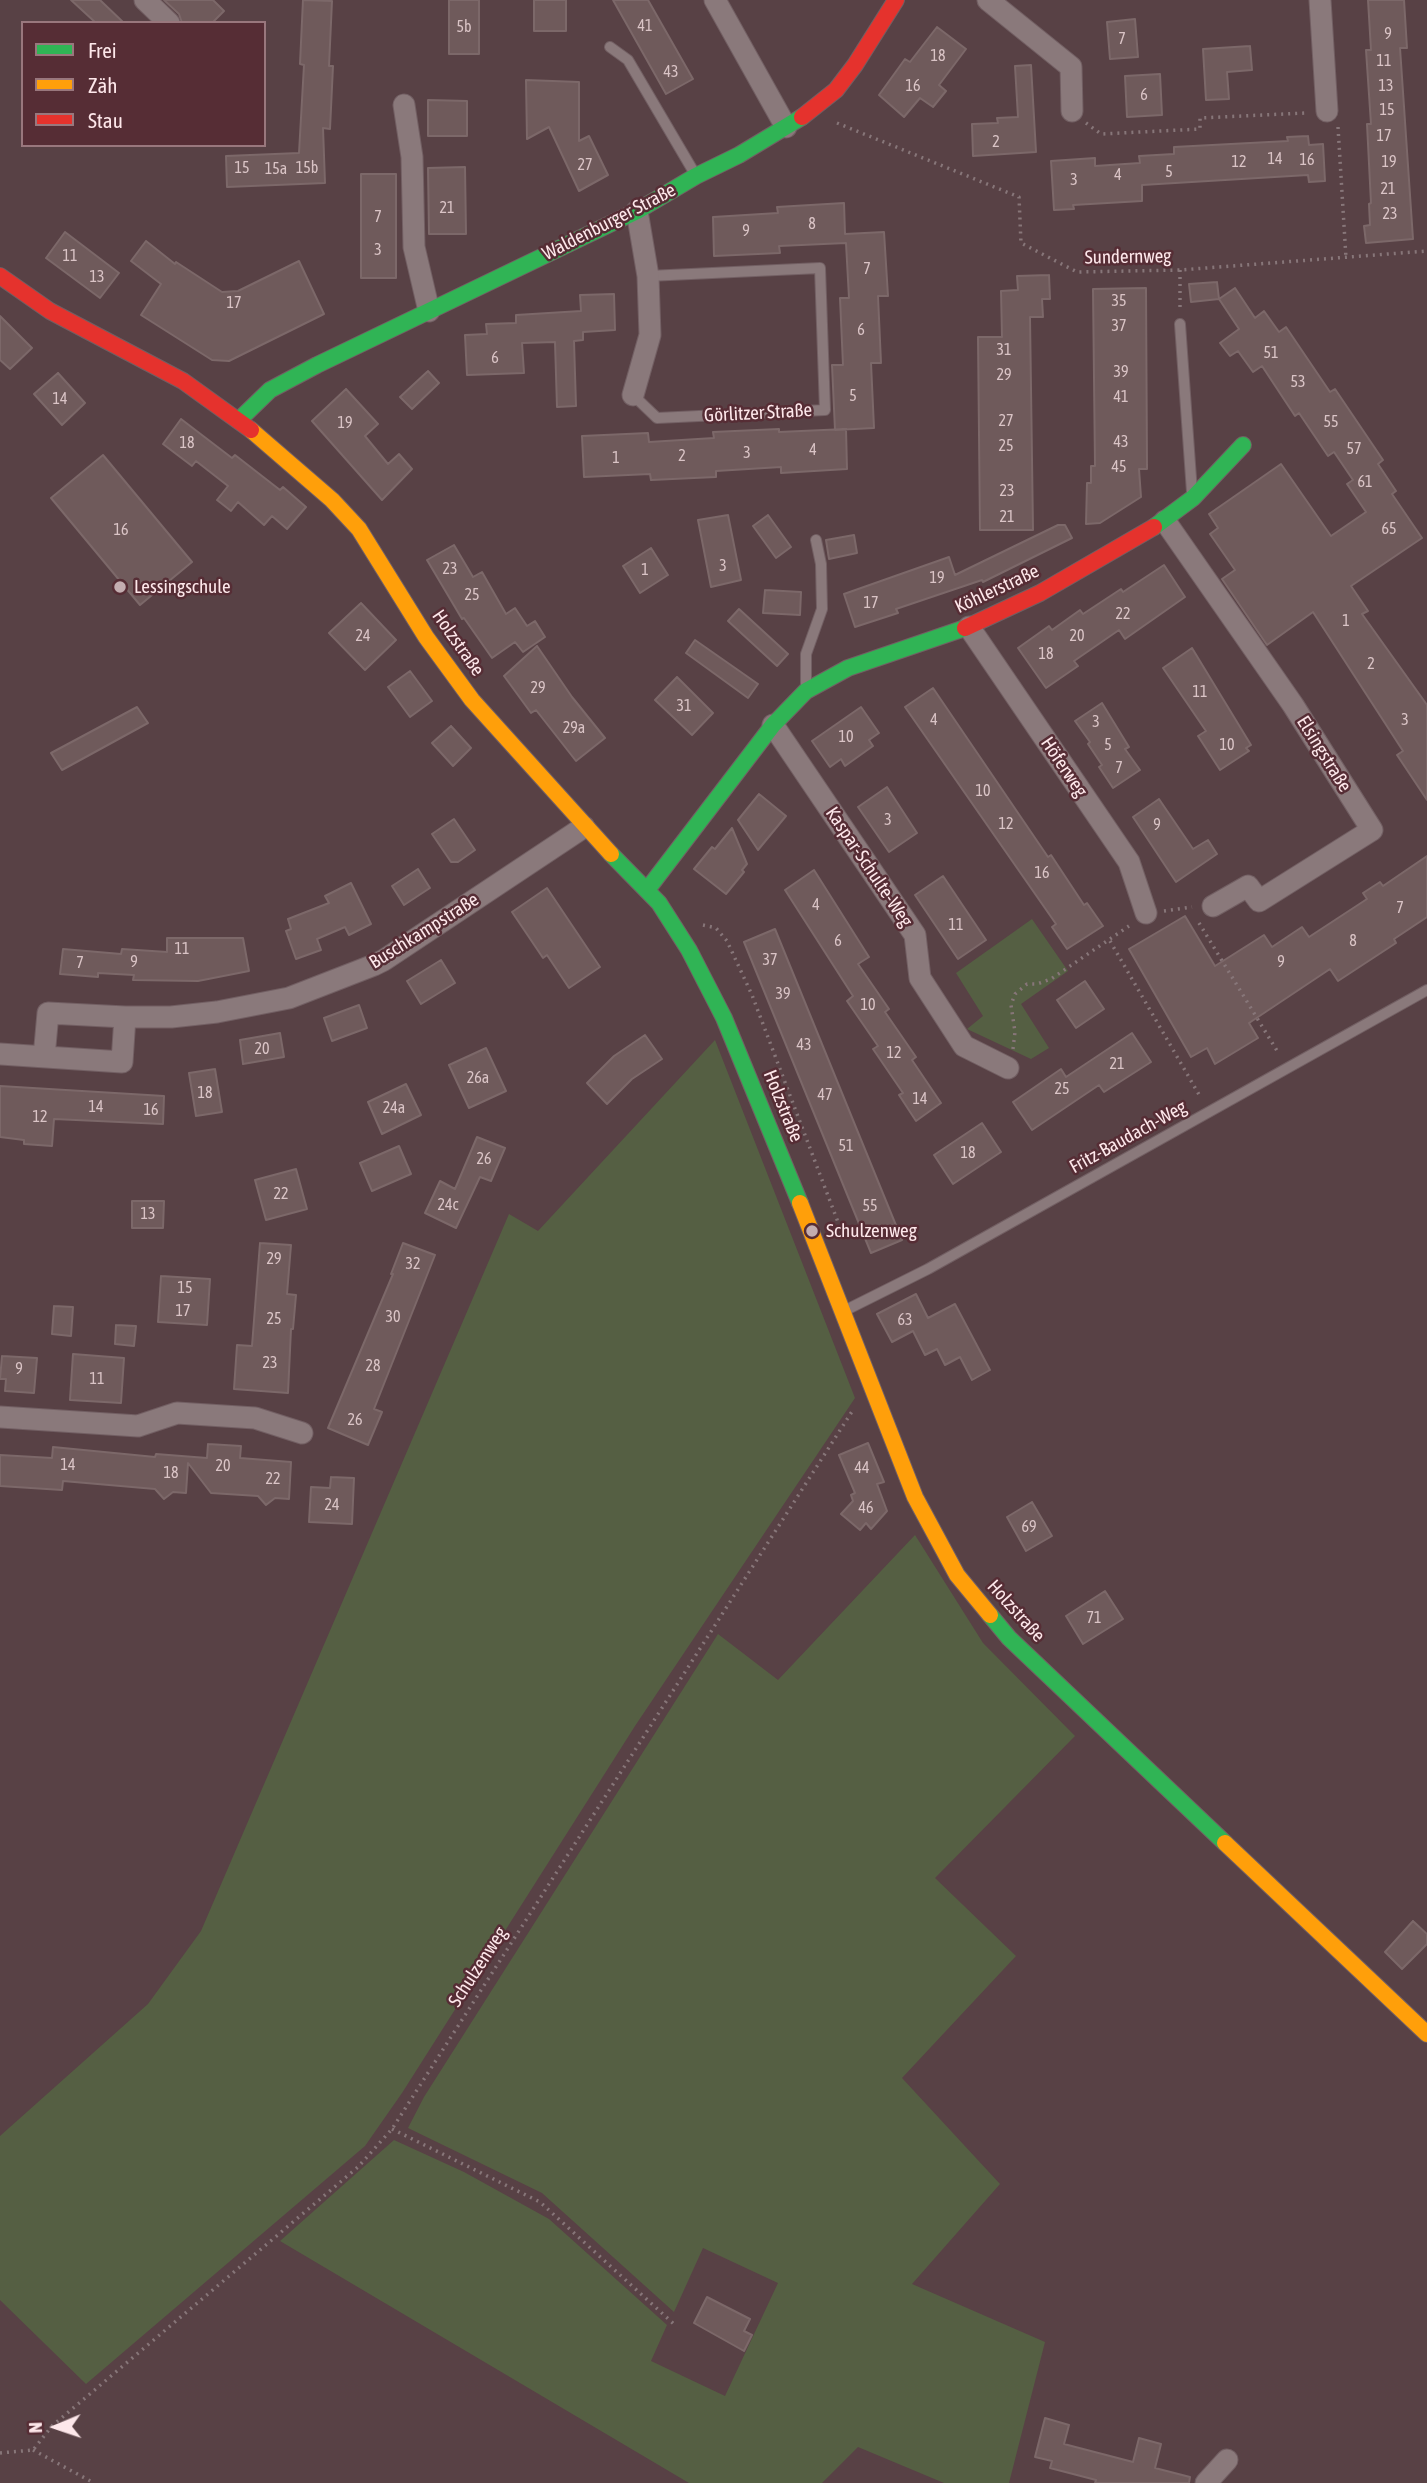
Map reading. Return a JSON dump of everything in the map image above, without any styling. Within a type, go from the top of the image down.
[{"type":"street","points":[[145,0],[167,21]]},
{"type":"street","points":[[715,0],[786,127]]},
{"type":"street","name":"Waldenburger Straße","points":[[239,421],[270,390],[429,310],[637,211],[786,127],[836,90],[897,0]]},
{"type":"street","points":[[988,0],[1072,67],[1072,111]]},
{"type":"street","points":[[1320,0],[1327,111]]},
{"type":"street","points":[[404,104],[412,157],[414,247],[429,310]]},
{"type":"street","name":"Görlitzer Straße","points":[[633,395],[650,335],[648,276],[637,211]]},
{"type":"street","name":"Holzstraße","points":[[0,276],[50,311],[165,370],[239,421],[332,500],[359,529],[426,637],[472,700],[584,827],[648,890],[674,924],[724,1018],[915,1497],[957,1575],[1009,1638],[1427,2035]]},
{"type":"street","name":"Köhlerstraße","points":[[648,890],[773,725],[806,691],[848,668],[969,627],[1040,593],[1165,521],[1193,498],[1243,445]]},
{"type":"street","name":"Elsingstraße","points":[[1165,521],[1293,705],[1372,830],[1259,901],[1248,886],[1205,913]]},
{"type":"street","name":"Höferweg","points":[[969,627],[1129,862],[1146,913]]},
{"type":"street","name":"Kaspar-Schulte-Weg","points":[[773,725],[915,936],[920,978],[964,1045],[1008,1068]]},
{"type":"street","name":"Buschkampstraße","points":[[44,1057],[48,1013],[171,1017],[217,1012],[289,998],[374,965],[584,827]]},
{"type":"street","points":[[0,1054],[122,1062],[125,1017]]},
{"type":"street","points":[[0,1417],[138,1426],[177,1413],[255,1418],[302,1433]]},
{"type":"street","points":[[1206,2483],[1227,2460]]},
{"type":"lane","points":[[610,47],[628,60],[696,176]]},
{"type":"lane","name":"Görlitzer Straße","points":[[633,395],[657,418],[825,410],[820,268],[648,276]]},
{"type":"lane","points":[[1180,324],[1193,498]]},
{"type":"lane","points":[[806,691],[806,654],[822,608],[821,564],[816,540]]},
{"type":"lane","name":"Fritz-Baudach-Weg","points":[[843,1311],[928,1269],[1427,990]]},
{"type":"path","name":"Sundernweg","points":[[815,108],[835,122],[859,133],[1019,197],[1021,243],[1076,272],[1180,270],[1427,251]]},
{"type":"path","points":[[1072,111],[1101,134],[1200,129],[1200,118],[1338,110],[1346,258]]},
{"type":"path","points":[[1180,270],[1180,324]]},
{"type":"path","points":[[1008,1068],[1015,1031],[1011,1006],[1015,994],[1027,984],[1051,979],[1146,913],[1205,913],[1287,1068]]},
{"type":"path","points":[[674,924],[696,922],[716,928],[727,941],[752,995]]},
{"type":"path","points":[[1110,940],[1208,1112]]},
{"type":"path","name":"Schulzenweg","points":[[33,2450],[52,2426],[358,2167],[392,2129],[855,1408],[875,1395]]},
{"type":"path","points":[[392,2129],[540,2202],[675,2325]]},
{"type":"path","points":[[0,2454],[33,2450],[94,2483]]},
{"type":"green space","points":[[1032,919],[1068,971],[1021,1004],[1049,1048],[1031,1059],[967,1029],[983,1016],[956,973]]},
{"type":"green space","points":[[715,1040],[855,1398],[635,1726],[402,2093],[365,2146],[86,2384],[0,2300],[0,2136],[148,2004],[201,1931],[509,1214],[538,1231]]},
{"type":"green space","points":[[915,1535],[983,1643],[1075,1736],[935,1878],[1016,1956],[902,2078],[1000,2184],[912,2284],[1045,2342],[1009,2483],[944,2483],[858,2447],[822,2483],[689,2483],[280,2241],[394,2140],[464,2172],[549,2219],[667,2325],[651,2361],[725,2396],[778,2283],[703,2248],[674,2312],[542,2193],[408,2128],[424,2097],[718,1634],[778,1680]]},
{"type":"building","points":[[71,0],[100,0],[122,21],[94,21]]},
{"type":"building","points":[[164,0],[213,0],[224,11],[214,21],[181,21],[179,14]]},
{"type":"building","points":[[303,0],[332,1],[330,129],[323,128],[325,183],[227,187],[226,156],[299,153],[304,65],[300,64]]},
{"type":"building","points":[[449,0],[479,0],[479,54],[449,54]]},
{"type":"building","points":[[534,0],[566,0],[566,31],[534,31]]},
{"type":"building","points":[[613,0],[648,0],[693,79],[666,94]]},
{"type":"building","points":[[1368,0],[1404,0],[1407,48],[1400,48],[1413,239],[1366,243],[1364,226],[1370,225],[1371,203],[1367,124],[1371,124],[1366,50],[1371,50]]},
{"type":"building","points":[[1135,19],[1138,57],[1110,59],[1107,22]]},
{"type":"building","points":[[937,27],[966,49],[939,85],[946,91],[933,107],[920,98],[904,117],[879,95],[905,59],[910,62]]},
{"type":"building","points":[[1250,46],[1252,70],[1227,72],[1229,99],[1206,100],[1203,49]]},
{"type":"building","points":[[1031,65],[1036,152],[973,156],[972,124],[998,123],[997,118],[1018,117],[1015,66]]},
{"type":"building","points":[[1160,74],[1162,115],[1127,117],[1125,76]]},
{"type":"building","points":[[526,80],[579,82],[579,141],[589,136],[608,175],[579,191],[549,127],[527,139]]},
{"type":"building","points":[[428,100],[467,101],[467,136],[428,136]]},
{"type":"building","points":[[1308,136],[1309,145],[1323,144],[1325,181],[1309,182],[1308,175],[1142,185],[1142,201],[1073,205],[1074,209],[1054,210],[1051,161],[1095,158],[1095,166],[1140,163],[1139,156],[1174,154],[1174,147],[1288,141],[1287,137]]},
{"type":"building","points":[[465,167],[466,234],[429,234],[428,168]]},
{"type":"building","points":[[361,174],[396,174],[396,278],[361,278]]},
{"type":"building","points":[[844,203],[845,234],[884,232],[888,296],[878,296],[881,363],[871,363],[874,428],[835,430],[832,365],[843,365],[840,298],[849,298],[846,243],[779,246],[780,253],[714,256],[713,217],[778,213],[777,207]]},
{"type":"building","points":[[65,232],[119,273],[100,298],[46,258]]},
{"type":"building","points":[[146,241],[175,264],[176,262],[222,292],[238,291],[299,261],[324,314],[229,361],[212,360],[141,315],[161,284],[131,261]]},
{"type":"building","points":[[1049,275],[1050,299],[1042,299],[1043,317],[1030,317],[1033,530],[980,530],[978,337],[1002,337],[1001,291],[1018,290],[1017,276]]},
{"type":"building","points":[[1217,282],[1219,299],[1191,302],[1189,284]]},
{"type":"building","points":[[1146,288],[1147,469],[1139,469],[1141,497],[1100,523],[1086,524],[1087,483],[1091,483],[1091,466],[1095,466],[1093,289]]},
{"type":"building","points":[[1235,288],[1255,318],[1264,311],[1279,332],[1286,327],[1330,392],[1335,389],[1383,460],[1378,464],[1396,491],[1392,494],[1422,538],[1351,586],[1368,611],[1362,614],[1427,705],[1427,800],[1397,755],[1403,751],[1313,612],[1267,645],[1222,579],[1235,570],[1210,534],[1218,528],[1209,514],[1281,464],[1331,536],[1366,512],[1347,484],[1353,480],[1334,452],[1328,456],[1299,413],[1295,416],[1262,366],[1253,372],[1238,351],[1230,356],[1220,343],[1239,329],[1219,299]]},
{"type":"building","points":[[614,294],[615,330],[583,332],[583,340],[574,341],[576,406],[557,407],[555,342],[522,343],[524,373],[467,375],[465,335],[487,334],[486,324],[516,323],[516,315],[581,311],[580,295]]},
{"type":"building","points":[[0,316],[32,348],[10,369],[0,360]]},
{"type":"building","points":[[428,371],[439,383],[412,409],[400,397]]},
{"type":"building","points":[[58,373],[85,403],[62,425],[34,394]]},
{"type":"building","points":[[346,389],[378,424],[365,436],[388,464],[399,454],[412,469],[382,500],[312,421]]},
{"type":"building","points":[[181,419],[232,458],[235,455],[280,490],[283,487],[306,507],[287,529],[272,516],[264,525],[238,502],[231,511],[217,500],[228,486],[196,461],[192,466],[163,444]]},
{"type":"building","points":[[779,429],[779,432],[846,429],[847,469],[781,473],[781,467],[716,471],[716,477],[651,480],[650,474],[584,477],[582,436],[648,433],[649,442],[714,438],[713,432]]},
{"type":"building","name":"Lessingschule","points":[[103,455],[192,562],[140,605],[51,498]]},
{"type":"building","points":[[728,515],[741,580],[711,587],[698,520]]},
{"type":"building","points":[[768,515],[791,547],[776,558],[753,526]]},
{"type":"building","points":[[1058,525],[1065,525],[1072,538],[983,582],[982,580],[896,609],[898,613],[855,627],[844,594],[949,557],[955,575]]},
{"type":"building","points":[[854,535],[857,553],[829,559],[826,540]]},
{"type":"building","points":[[454,545],[473,577],[482,572],[506,614],[515,608],[527,626],[535,621],[545,637],[523,652],[515,642],[492,658],[464,618],[462,619],[427,560]]},
{"type":"building","points":[[651,548],[668,575],[640,593],[623,566]]},
{"type":"building","points":[[1164,565],[1185,597],[1125,639],[1119,630],[1074,661],[1078,666],[1046,688],[1018,648],[1049,626],[1052,630],[1080,610],[1083,614]]},
{"type":"building","points":[[765,590],[801,592],[800,615],[763,613]]},
{"type":"building","points":[[361,603],[396,640],[365,670],[329,633]]},
{"type":"building","points":[[739,609],[788,654],[777,666],[728,621]]},
{"type":"building","points":[[695,640],[758,684],[748,698],[686,653]]},
{"type":"building","points":[[537,646],[572,697],[605,738],[576,761],[536,710],[531,713],[504,676]]},
{"type":"building","points":[[1192,648],[1251,745],[1246,748],[1249,751],[1220,770],[1198,736],[1206,731],[1163,668]]},
{"type":"building","points":[[410,671],[432,701],[410,717],[388,687]]},
{"type":"building","points":[[677,677],[713,713],[692,735],[655,700]]},
{"type":"building","points":[[933,688],[1048,857],[1051,855],[1084,905],[1087,903],[1103,926],[1067,949],[1052,927],[1056,924],[905,707]]},
{"type":"building","points":[[1102,703],[1129,747],[1125,749],[1140,770],[1113,788],[1099,767],[1102,765],[1088,744],[1090,742],[1075,721]]},
{"type":"building","points":[[137,707],[148,723],[62,770],[51,753]]},
{"type":"building","points":[[861,707],[879,733],[869,740],[873,746],[845,766],[841,759],[830,767],[812,741]]},
{"type":"building","points":[[451,726],[471,748],[453,766],[432,743]]},
{"type":"building","points":[[887,787],[917,833],[889,852],[858,807]]},
{"type":"building","points":[[759,794],[786,816],[758,850],[738,820]]},
{"type":"building","points":[[1159,799],[1193,849],[1208,840],[1217,854],[1176,882],[1133,817]]},
{"type":"building","points":[[454,819],[475,850],[458,862],[451,862],[432,834]]},
{"type":"building","points":[[732,828],[747,864],[742,870],[744,872],[726,894],[694,869]]},
{"type":"building","points":[[1427,856],[1427,917],[1394,939],[1396,943],[1338,981],[1330,969],[1249,1023],[1258,1038],[1215,1064],[1207,1048],[1191,1057],[1129,949],[1185,916],[1215,966],[1264,935],[1272,947],[1302,927],[1309,937],[1367,899],[1363,893],[1380,882],[1383,886]]},
{"type":"building","points":[[418,869],[430,888],[404,905],[392,886]]},
{"type":"building","points":[[814,870],[869,957],[858,964],[889,1009],[885,1012],[916,1057],[912,1060],[941,1103],[916,1121],[899,1095],[903,1093],[873,1049],[878,1046],[847,1001],[853,996],[785,890]]},
{"type":"building","points":[[943,876],[986,940],[958,959],[915,895]]},
{"type":"building","points":[[351,883],[371,924],[349,935],[345,927],[317,939],[321,950],[296,959],[286,931],[291,929],[288,919],[329,903],[325,896]]},
{"type":"building","points":[[547,888],[600,967],[569,988],[547,955],[543,958],[512,912]]},
{"type":"building","points":[[775,929],[902,1240],[871,1253],[744,942]]},
{"type":"building","points":[[167,938],[243,938],[249,971],[198,981],[133,980],[134,975],[98,973],[98,977],[60,974],[63,949],[121,954],[122,949],[167,952]]},
{"type":"building","points":[[441,960],[455,983],[421,1004],[407,981]]},
{"type":"building","points":[[1085,981],[1104,1009],[1076,1028],[1057,1000]]},
{"type":"building","points":[[359,1005],[367,1028],[332,1041],[324,1018]]},
{"type":"building","points":[[280,1033],[284,1057],[243,1064],[240,1040]]},
{"type":"building","points":[[1132,1033],[1151,1062],[1104,1092],[1099,1085],[1032,1130],[1013,1102],[1061,1069],[1066,1077]]},
{"type":"building","points":[[645,1035],[662,1059],[632,1079],[607,1104],[587,1083],[614,1056]]},
{"type":"building","points":[[486,1048],[506,1091],[469,1108],[449,1065]]},
{"type":"building","points":[[215,1069],[222,1112],[196,1116],[189,1073]]},
{"type":"building","points":[[406,1084],[421,1115],[382,1134],[368,1102]]},
{"type":"building","points":[[0,1086],[164,1096],[163,1124],[54,1119],[52,1146],[24,1144],[24,1140],[0,1137]]},
{"type":"building","points":[[982,1123],[1001,1152],[953,1184],[934,1155]]},
{"type":"building","points":[[477,1137],[505,1148],[491,1181],[480,1177],[456,1228],[425,1213],[440,1181],[455,1189]]},
{"type":"building","points":[[399,1146],[411,1174],[372,1191],[360,1163]]},
{"type":"building","points":[[296,1169],[307,1209],[266,1220],[255,1180]]},
{"type":"building","points":[[132,1201],[164,1201],[163,1228],[132,1228]]},
{"type":"building","points":[[260,1243],[291,1245],[287,1294],[296,1295],[291,1329],[288,1393],[234,1389],[237,1345],[252,1346]]},
{"type":"building","points":[[403,1243],[435,1255],[374,1409],[382,1412],[368,1445],[328,1428],[393,1274]]},
{"type":"building","points":[[161,1276],[210,1279],[207,1325],[158,1322]]},
{"type":"building","points":[[916,1294],[928,1318],[955,1304],[990,1370],[972,1380],[960,1357],[945,1365],[937,1349],[925,1355],[913,1331],[892,1342],[877,1314]]},
{"type":"building","points":[[54,1306],[73,1307],[71,1336],[52,1334]]},
{"type":"building","points":[[116,1325],[136,1326],[134,1346],[115,1344]]},
{"type":"building","points":[[73,1354],[124,1358],[121,1403],[70,1400]]},
{"type":"building","points":[[2,1356],[37,1358],[34,1393],[5,1391],[6,1379],[0,1379]]},
{"type":"building","points":[[868,1443],[884,1482],[877,1484],[887,1511],[871,1529],[866,1523],[860,1530],[841,1514],[853,1501],[851,1495],[855,1493],[839,1455]]},
{"type":"building","points":[[208,1444],[241,1446],[240,1458],[291,1462],[289,1499],[275,1498],[266,1505],[258,1496],[211,1493],[188,1463],[186,1493],[173,1492],[164,1499],[155,1489],[63,1481],[62,1490],[0,1486],[0,1455],[52,1458],[53,1447],[155,1457],[156,1454],[207,1458]]},
{"type":"building","points":[[331,1477],[354,1478],[352,1524],[309,1522],[311,1487],[330,1488]]},
{"type":"building","points":[[1032,1502],[1052,1536],[1026,1551],[1007,1517]]},
{"type":"building","points":[[1105,1591],[1123,1619],[1083,1644],[1066,1616]]},
{"type":"building","points":[[1413,1921],[1427,1934],[1427,1944],[1402,1969],[1385,1952]]},
{"type":"building","points":[[707,2297],[750,2319],[744,2331],[752,2335],[744,2351],[694,2323]]},
{"type":"building","points":[[1045,2418],[1069,2425],[1064,2444],[1133,2462],[1139,2438],[1161,2444],[1155,2468],[1190,2477],[1189,2483],[1095,2483],[1096,2480],[1050,2468],[1052,2461],[1035,2457]]},
{"type":"traffic: fast","points":[[239,420],[270,390],[637,211],[802,117]]},
{"type":"traffic: fast","points":[[1154,527],[1193,498],[1243,445]]},
{"type":"traffic: fast","points":[[647,890],[773,725],[806,691],[848,668],[965,628]]},
{"type":"traffic: fast","points":[[611,854],[659,903],[689,950],[724,1018],[800,1203]]},
{"type":"traffic: fast","points":[[990,1615],[1009,1638],[1225,1843]]},
{"type":"traffic: slow","points":[[251,430],[332,500],[359,529],[426,637],[472,700],[611,854]]},
{"type":"traffic: slow","points":[[800,1203],[915,1497],[957,1575],[990,1615]]},
{"type":"traffic: slow","points":[[1225,1843],[1427,2034]]},
{"type":"traffic: jam","points":[[802,117],[836,90],[896,0]]},
{"type":"traffic: jam","points":[[0,276],[50,311],[183,381],[251,430]]},
{"type":"traffic: jam","points":[[965,628],[1040,593],[1154,527]]},
{"type":"place","name":"Lessingschule","points":[[120,587]]},
{"type":"place","name":"Schulzenweg","points":[[812,1231]]}]
